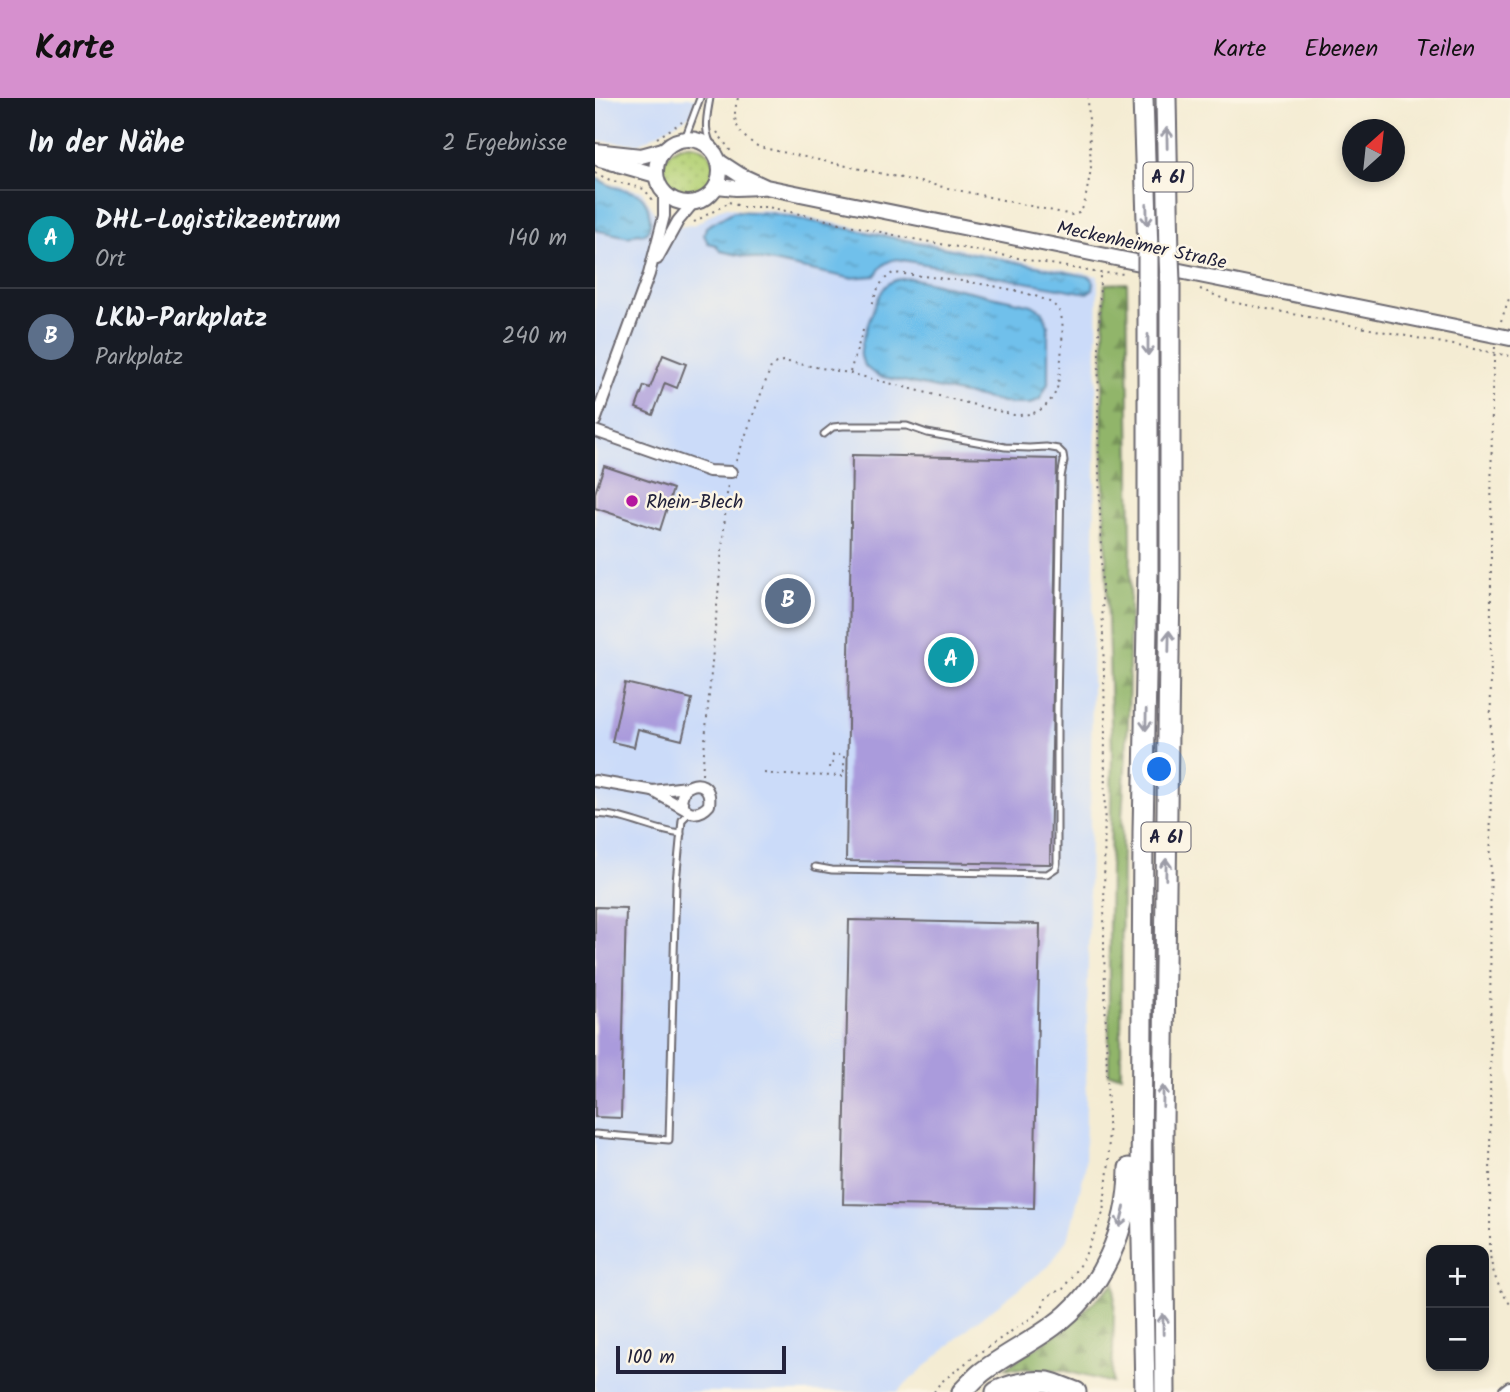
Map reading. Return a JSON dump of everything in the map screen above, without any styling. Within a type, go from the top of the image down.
[{"type":"highway","name":"A 61","points":[[1143,98],[1148,251],[1142,276],[1148,573],[1141,1191],[1145,1392]]},
{"type":"highway","name":"A 61","points":[[1165,1392],[1163,1124],[1170,576],[1170,256],[1166,98]]},
{"type":"highway","name":"A 61","points":[[961,1392],[980,1374],[1055,1325],[1083,1299],[1102,1271],[1116,1242],[1125,1208],[1129,1176],[1134,880],[1143,831]]},
{"type":"highway","points":[[996,1392],[1024,1383],[1048,1382],[1076,1392]]},
{"type":"main road","points":[[682,139],[663,150],[656,162],[658,185],[664,194],[673,200],[694,203],[707,198],[717,186],[720,175],[717,157]]},
{"type":"main road","name":"Meckenheimer Straße","points":[[682,139],[705,143],[717,157],[740,175],[766,187],[1503,337]]},
{"type":"main road","points":[[595,151],[641,156],[663,150]]},
{"type":"main road","points":[[595,158],[656,175]]},
{"type":"main road","name":"Meckenheimer Straße","points":[[717,186],[766,187]]},
{"type":"street","points":[[595,421],[649,274],[664,216],[664,194]]},
{"type":"street","points":[[649,274],[678,221],[694,203]]},
{"type":"street","points":[[595,431],[709,471],[731,472]]},
{"type":"street","points":[[595,781],[653,791],[697,784],[708,791],[709,805],[701,812],[688,811],[653,791]]},
{"type":"street","points":[[687,787],[681,795],[682,805],[688,811]]},
{"type":"lane","points":[[682,139],[687,133],[700,98]]},
{"type":"lane","points":[[710,98],[706,137],[717,157]]},
{"type":"lane","points":[[815,867],[832,870],[1040,875],[1052,872],[1057,863],[1058,642],[1063,454],[1058,449],[994,445],[927,433],[908,426],[843,426],[833,427],[824,434]]},
{"type":"lane","points":[[595,1134],[669,1140],[676,882],[682,820],[688,811]]},
{"type":"lane","points":[[595,814],[626,818],[681,834]]},
{"type":"path","points":[[738,98],[734,109],[735,124],[746,139],[759,147],[1072,215],[1079,213],[1084,206],[1091,170],[1089,98]]},
{"type":"path","points":[[641,156],[643,147],[684,120],[692,121]]},
{"type":"path","points":[[706,124],[714,125],[737,161],[740,175]]},
{"type":"path","points":[[595,173],[644,189],[658,212],[664,216]]},
{"type":"path","points":[[678,221],[696,222],[729,202],[742,207],[768,207],[908,238],[1100,273],[1142,276]]},
{"type":"path","points":[[703,786],[728,485],[771,368],[783,361],[849,373],[1014,415],[1028,415],[1038,411],[1055,395],[1059,383],[1062,322],[1058,308],[1041,298],[988,286],[893,273],[884,278],[872,306]]},
{"type":"path","points":[[934,1392],[940,1383],[976,1354],[1039,1312],[1048,1296],[1063,1289],[1084,1258],[1103,1213],[1109,1162],[1104,946],[1105,719],[1098,425],[1100,273]]},
{"type":"path","points":[[1199,289],[1231,302],[1510,356]]},
{"type":"path","points":[[1510,296],[1503,337],[1494,353],[1492,392],[1490,1255],[1499,1288],[1510,1304]]},
{"type":"path","points":[[849,373],[864,327]]},
{"type":"path","points":[[764,773],[844,776],[844,755],[833,755],[832,767],[824,767]]},
{"type":"shaded area","points":[[595,98],[697,98],[692,114],[639,144],[595,141]]},
{"type":"shaded area","points":[[595,176],[611,184],[642,191],[657,217],[680,227],[696,224],[728,207],[769,210],[1098,276],[1085,1169],[1069,1236],[1049,1266],[973,1324],[899,1392],[595,1392]]},
{"type":"green space","points":[[689,145],[708,153],[716,172],[708,191],[689,199],[670,191],[662,172],[670,153]]},
{"type":"green space","points":[[1127,283],[1131,539],[1128,724],[1122,817],[1121,1075],[1109,1074],[1112,750],[1102,426],[1105,284]]},
{"type":"green space","points":[[1115,1282],[1112,1383],[1062,1370],[1005,1368],[1067,1327]]},
{"type":"water","points":[[595,178],[636,193],[644,199],[650,222],[644,234],[637,233],[629,237],[595,230]]},
{"type":"water","points":[[734,211],[770,213],[1091,277],[1094,282],[1093,289],[1087,293],[897,259],[884,264],[875,276],[849,278],[720,251],[716,245],[708,243],[704,235],[706,227]]},
{"type":"water","points":[[909,278],[1032,305],[1043,312],[1048,326],[1048,383],[1040,399],[1030,404],[1012,404],[879,376],[868,369],[862,360],[861,350],[875,307],[888,284]]},
{"type":"building","points":[[663,355],[686,364],[677,388],[665,383],[653,415],[636,408],[644,386],[650,388]]},
{"type":"building","points":[[852,455],[1057,459],[1050,864],[846,861]]},
{"type":"building","name":"Rhein-Blech","points":[[604,466],[673,489],[660,530],[595,508],[595,493]]},
{"type":"building","points":[[625,683],[692,699],[682,740],[638,729],[634,747],[612,742]]},
{"type":"building","points":[[595,907],[626,908],[621,1118],[595,1117]]},
{"type":"building","points":[[849,920],[1040,924],[1034,1208],[843,1204]]},
{"type":"place","name":"Rhein-Blech","points":[[632,501]]},
{"type":"place","name":"LKW-Parkplatz","points":[[788,601]]},
{"type":"place","name":"DHL-Logistikzentrum","points":[[951,660]]}]
